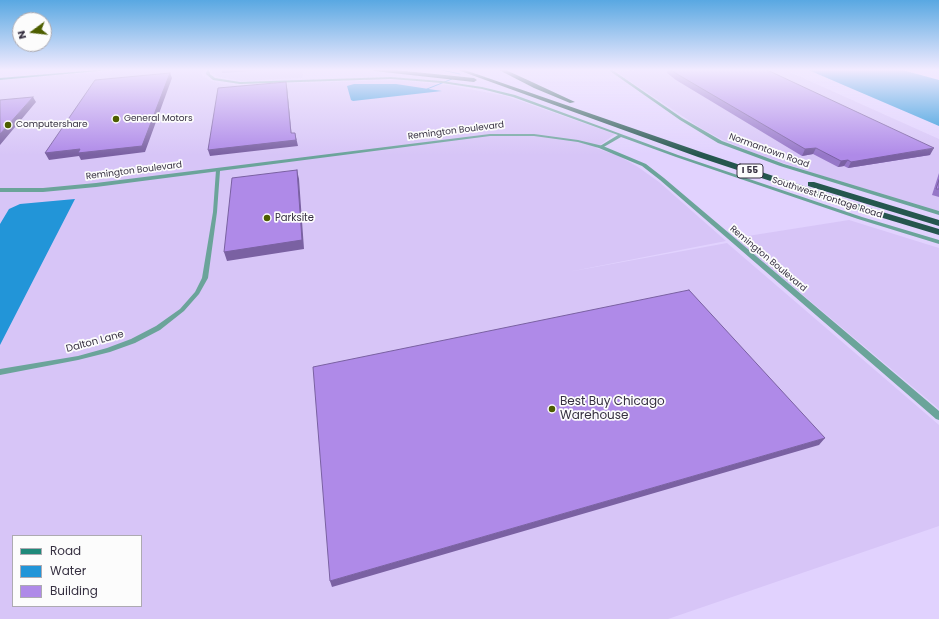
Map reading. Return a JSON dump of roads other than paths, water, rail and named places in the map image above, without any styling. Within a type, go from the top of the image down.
[{"type":"highway","points":[[535,98],[563,106]]},
{"type":"highway","name":"I 55","points":[[540,98],[709,158],[876,213],[939,232]]},
{"type":"highway","name":"I 55","points":[[553,98],[641,129],[766,170],[939,223]]},
{"type":"highway","points":[[563,98],[641,129]]},
{"type":"street","name":"Southwest Frontage Road","points":[[519,98],[677,156],[846,213],[939,242]]},
{"type":"street","name":"Normantown Road","points":[[651,98],[681,119],[720,142],[782,165],[939,213]]},
{"type":"street","name":"Remington Boulevard","points":[[0,190],[65,188],[218,171],[490,135],[512,134],[555,136],[601,147],[627,157],[644,166],[662,179],[939,416]]},
{"type":"street","points":[[601,147],[620,135]]},
{"type":"street","name":"Dalton Lane","points":[[0,372],[108,350],[133,341],[158,328],[182,310],[197,293],[205,278],[215,212],[218,171]]},
{"type":"water","points":[[350,98],[381,98],[353,101]]},
{"type":"water","points":[[873,98],[939,98],[939,126]]},
{"type":"water","points":[[75,199],[0,345],[0,224],[9,209],[20,204]]},
{"type":"place","name":"General Motors","points":[[116,119]]},
{"type":"place","name":"Computershare","points":[[8,125]]},
{"type":"place","name":"Parksite","points":[[267,218]]},
{"type":"place","name":"Best Buy Chicago Warehouse","points":[[552,409]]}]
